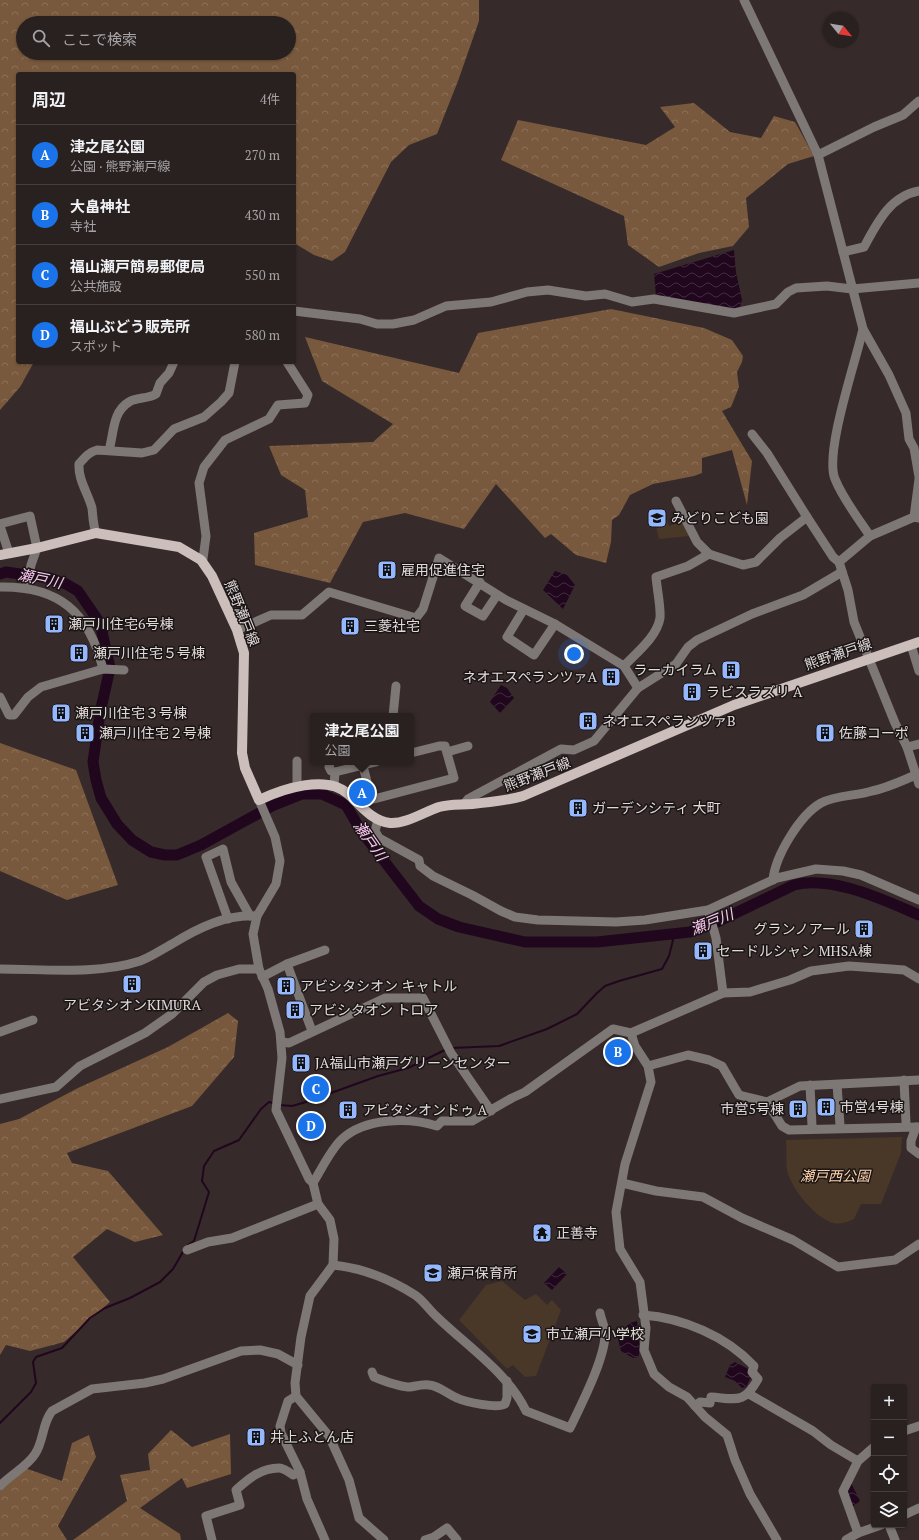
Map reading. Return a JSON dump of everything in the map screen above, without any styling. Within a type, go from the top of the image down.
[{"type":"main road","name":"熊野瀬戸線","points":[[4,554],[37,548],[96,533],[179,547],[201,560],[212,576],[237,630],[244,653],[242,753],[245,768],[260,802]]},
{"type":"main road","name":"熊野瀬戸線","points":[[378,820],[390,823],[400,822],[451,804],[503,801],[523,796],[734,705],[915,643]]},
{"type":"main road","points":[[260,802],[276,792],[297,786],[334,786],[347,792],[378,820]]},
{"type":"street","points":[[744,0],[818,155],[863,329],[889,375],[906,414],[909,439],[916,447],[919,478],[917,517],[870,536],[838,562]]},
{"type":"street","points":[[818,155],[874,127],[903,115],[919,101]]},
{"type":"street","points":[[843,252],[864,247],[885,210],[908,193],[919,191]]},
{"type":"street","points":[[296,312],[360,319],[377,324],[393,324],[414,320],[446,306],[491,302],[527,292],[548,290],[586,296],[612,295],[632,302],[654,299],[734,313],[776,304],[788,292],[796,288],[827,286],[852,289],[919,284]]},
{"type":"street","points":[[863,329],[845,394],[833,457],[834,478],[870,536]]},
{"type":"street","points":[[109,450],[114,422],[118,414],[129,401],[156,394],[160,383],[169,373],[173,364]]},
{"type":"street","points":[[96,533],[93,526],[92,508],[80,477],[79,464],[90,452],[97,450],[148,453],[154,450],[174,429],[204,417],[229,393],[235,364]]},
{"type":"street","points":[[201,560],[203,559],[206,536],[199,483],[204,467],[225,440],[269,419],[278,406],[305,403],[308,400],[308,395],[289,364]]},
{"type":"street","points":[[752,434],[767,453],[833,557],[838,562],[848,590],[854,622],[907,747],[919,784]]},
{"type":"street","points":[[676,501],[697,542],[709,554],[743,565],[756,562],[780,538],[807,517]]},
{"type":"street","points":[[4,554],[0,525],[30,516],[37,548],[31,565],[28,585]]},
{"type":"street","points":[[624,666],[653,634],[658,624],[660,618],[656,577],[688,566],[709,554]]},
{"type":"street","points":[[237,630],[271,615],[302,615],[329,592],[416,618],[423,609],[439,558],[480,582],[497,595],[555,624],[624,666],[638,688]]},
{"type":"street","points":[[464,804],[468,799],[560,749],[574,750],[594,741],[638,688],[676,664],[688,647],[697,640],[752,614],[803,595],[842,572]]},
{"type":"street","points":[[480,582],[465,606],[483,616],[497,595]]},
{"type":"street","points":[[0,587],[28,585],[59,600],[74,612],[88,628],[98,647],[106,668]]},
{"type":"street","points":[[524,609],[507,637],[534,655],[555,624]]},
{"type":"street","points":[[915,643],[919,671]]},
{"type":"street","points":[[0,697],[9,716],[14,716],[28,696],[41,687],[106,668],[124,670]]},
{"type":"street","points":[[393,713],[396,686]]},
{"type":"street","points":[[907,747],[919,744]]},
{"type":"street","points":[[363,766],[371,797],[374,799],[454,778],[445,746],[414,752]]},
{"type":"street","points":[[447,752],[468,746]]},
{"type":"street","points":[[297,761],[297,786]]},
{"type":"street","points":[[329,765],[331,771],[335,772],[366,765]]},
{"type":"street","points":[[334,786],[335,772]]},
{"type":"street","points":[[773,880],[774,870],[792,834],[801,822],[821,803],[888,787],[916,775]]},
{"type":"street","points":[[260,802],[277,844],[280,861],[276,884],[254,916],[253,934],[261,973],[268,989],[282,1042],[281,1080],[277,1104],[286,1132],[309,1179],[313,1183],[318,1204],[330,1220],[334,1239],[333,1265],[310,1296],[301,1337],[296,1396],[329,1436],[349,1480],[360,1518],[384,1540]]},
{"type":"street","points":[[378,820],[375,831],[379,838],[418,860],[420,866],[434,876],[515,917],[616,922],[645,920],[708,911],[773,880],[795,872],[816,869],[843,871],[861,875],[919,900]]},
{"type":"street","points":[[228,918],[206,857],[223,849],[231,882],[254,916]]},
{"type":"street","points":[[708,911],[715,936],[723,993]]},
{"type":"street","points":[[0,969],[96,969],[119,967],[151,956],[204,926],[228,918],[254,916]]},
{"type":"street","points":[[0,1099],[56,1087],[80,1066],[92,1062],[150,1029],[182,1006],[192,992],[204,982],[217,975],[239,969],[261,973],[325,950]]},
{"type":"street","points":[[287,964],[312,1031]]},
{"type":"street","points":[[313,1183],[341,1139],[367,1124],[388,1122],[425,1122],[436,1126],[442,1121],[472,1121],[525,1092],[613,1029],[631,1033],[723,993],[750,992],[790,980],[811,971],[849,966],[904,970],[919,979]]},
{"type":"street","points":[[282,1042],[289,1042],[385,998],[423,998],[451,1053],[491,1111]]},
{"type":"street","points":[[0,1032],[33,1020]]},
{"type":"street","points":[[631,1033],[635,1046],[648,1066],[651,1082],[625,1164],[616,1212],[617,1233],[620,1249],[640,1282],[643,1315],[646,1328],[644,1350],[654,1374],[669,1387],[687,1398],[727,1435],[735,1460],[750,1494],[777,1540]]},
{"type":"street","points":[[648,1066],[688,1055],[709,1060],[722,1066],[739,1095],[767,1102],[787,1091],[810,1085],[837,1085],[919,1080]]},
{"type":"street","points":[[904,1080],[906,1123]]},
{"type":"street","points":[[810,1085],[812,1126]]},
{"type":"street","points":[[837,1085],[840,1125]]},
{"type":"street","points":[[767,1102],[782,1126],[789,1130],[917,1127],[911,1141],[911,1148],[919,1154]]},
{"type":"street","points":[[622,1183],[656,1191],[703,1197],[742,1218],[793,1240],[838,1267],[895,1260],[919,1244]]},
{"type":"street","points":[[187,1250],[208,1242],[232,1238],[318,1204]]},
{"type":"street","points":[[333,1265],[355,1268],[375,1275],[416,1296],[506,1381],[520,1399],[526,1411],[570,1428],[581,1405],[604,1345],[605,1331],[600,1313]]},
{"type":"street","points":[[643,1315],[661,1316],[692,1325],[738,1351],[754,1366],[752,1372],[758,1379],[749,1394],[739,1399],[712,1397],[710,1403],[700,1402],[695,1406]]},
{"type":"street","points":[[0,1486],[9,1476],[35,1455],[48,1416],[52,1411],[92,1389],[145,1383],[163,1379],[241,1350],[260,1350],[278,1354],[298,1365]]},
{"type":"street","points":[[372,1372],[374,1377],[395,1384],[409,1387],[428,1384],[439,1387],[456,1398],[491,1406],[502,1406],[505,1404],[507,1398],[506,1381]]},
{"type":"street","points":[[749,1394],[813,1431],[831,1445],[858,1461]]},
{"type":"street","points":[[296,1396],[288,1401],[280,1426],[281,1433],[300,1472],[307,1499],[325,1540]]},
{"type":"street","points":[[907,1430],[919,1426]]},
{"type":"street","points":[[858,1533],[843,1491],[858,1461],[871,1450]]},
{"type":"street","points":[[212,1540],[206,1516],[240,1505],[236,1490],[255,1474],[280,1468],[293,1474],[300,1472]]},
{"type":"street","points":[[907,1514],[919,1508]]},
{"type":"street","points":[[425,1540],[434,1537],[447,1528],[457,1540]]},
{"type":"street","points":[[846,1540],[858,1533],[872,1528]]},
{"type":"street","points":[[890,1528],[895,1540]]},
{"type":"green space","points":[[0,0],[479,0],[479,21],[458,81],[437,134],[409,145],[391,162],[345,252],[332,261],[314,255],[296,244],[296,72],[16,72],[16,364],[33,364],[20,387],[0,410]]},
{"type":"green space","points":[[694,103],[730,132],[761,138],[774,116],[795,122],[814,156],[788,164],[746,198],[749,227],[733,246],[699,253],[659,267],[628,245],[624,216],[501,160],[518,120],[646,145],[675,127],[660,107]]},
{"type":"green space","points":[[611,309],[704,328],[732,340],[743,356],[737,372],[739,387],[731,407],[722,411],[752,461],[747,505],[732,450],[702,458],[702,473],[653,484],[630,495],[619,515],[612,520],[611,542],[606,563],[576,555],[551,534],[545,538],[496,484],[464,529],[405,513],[363,522],[330,583],[255,565],[254,533],[308,517],[305,490],[281,475],[269,446],[373,442],[393,424],[322,381],[305,337],[459,373],[478,333]]},
{"type":"green space","points":[[674,512],[676,512],[690,536],[659,539],[655,522],[667,520],[669,526],[677,523]]},
{"type":"green space","points":[[0,743],[76,770],[118,885],[67,900],[0,871]]},
{"type":"green space","points":[[363,781],[367,801],[349,785]]},
{"type":"green space","points":[[228,1013],[238,1021],[234,1057],[192,1106],[67,1153],[72,1163],[108,1171],[163,1235],[135,1242],[107,1229],[73,1257],[110,1302],[64,1342],[30,1351],[6,1345],[0,1355],[0,1124],[19,1119],[78,1088],[168,1047]]},
{"type":"green space","name":"瀬戸西公園","points":[[902,1137],[901,1153],[881,1204],[861,1204],[854,1219],[848,1222],[838,1224],[831,1223],[816,1213],[804,1201],[788,1174],[786,1140]]},
{"type":"green space","points":[[502,1281],[525,1300],[536,1294],[547,1305],[552,1300],[561,1310],[536,1376],[525,1377],[513,1365],[507,1369],[459,1320],[486,1285]]},
{"type":"green space","points":[[171,1430],[192,1447],[230,1434],[231,1474],[187,1488],[182,1478],[140,1508],[180,1534],[181,1540],[73,1540],[127,1501],[120,1475],[150,1470],[148,1454]]},
{"type":"green space","points":[[89,1435],[96,1457],[58,1526],[67,1540],[0,1540],[0,1491],[22,1467],[62,1481],[72,1443]]},
{"type":"water","points":[[734,250],[736,272],[742,300],[740,307],[735,309],[656,296],[654,274]]},
{"type":"water","points":[[555,571],[567,575],[575,585],[563,609],[543,590]]},
{"type":"water","points":[[501,685],[507,688],[514,698],[500,713],[490,702]]},
{"type":"water","points":[[559,1267],[567,1274],[552,1290],[544,1283]]},
{"type":"water","points":[[637,1321],[639,1357],[633,1358],[621,1351],[617,1335],[630,1323]]},
{"type":"water","points":[[735,1362],[750,1370],[752,1375],[746,1387],[742,1388],[735,1381],[725,1377],[730,1365]]},
{"type":"water","points":[[851,1483],[860,1501],[851,1508],[846,1495]]},
{"type":"waterway","name":"瀬戸川","points":[[0,574],[6,572],[49,578],[66,584],[78,591],[100,623],[110,668],[100,713],[93,762],[96,780],[101,798],[117,824],[132,840],[151,852],[165,855],[177,855],[201,845],[272,806],[302,794],[322,794],[346,805],[361,831],[419,906],[438,919],[459,927],[525,942],[597,942],[690,932],[717,922],[794,885],[809,883],[825,883],[841,886],[874,896],[919,915]]},
{"type":"waterway","points":[[451,1048],[499,1046],[547,1029],[577,1014],[605,986],[662,969],[669,956],[673,940],[667,934]]},
{"type":"waterway","points":[[279,1105],[292,1106],[306,1102],[378,1076],[408,1068],[447,1049]]},
{"type":"waterway","points":[[188,1245],[194,1241],[209,1192],[202,1181],[204,1166],[214,1151],[239,1140],[261,1109],[269,1102],[273,1103]]},
{"type":"waterway","points":[[0,1423],[31,1392],[36,1383],[33,1362],[36,1357],[62,1348],[90,1318],[105,1308],[130,1298],[160,1282],[173,1269],[184,1250]]},
{"type":"place","name":"みどりこども園","points":[[657,518]]},
{"type":"place","name":"雇用促進住宅","points":[[387,570]]},
{"type":"place","name":"瀬戸川住宅6号棟","points":[[54,624]]},
{"type":"place","name":"三菱社宅","points":[[350,626]]},
{"type":"place","name":"瀬戸川住宅５号棟","points":[[79,653]]},
{"type":"place","name":"ラーカイラム","points":[[731,670]]},
{"type":"place","name":"ネオエスペランツァA","points":[[611,677]]},
{"type":"place","name":"ラビスラズリ A","points":[[692,692]]},
{"type":"place","name":"瀬戸川住宅３号棟","points":[[61,713]]},
{"type":"place","name":"ネオエスペランツァB","points":[[588,721]]},
{"type":"place","name":"瀬戸川住宅２号棟","points":[[85,733]]},
{"type":"place","name":"佐藤コーポ","points":[[825,733]]},
{"type":"place","name":"津之尾公園","points":[[362,793]]},
{"type":"place","name":"ガーデンシティ 大町","points":[[578,808]]},
{"type":"place","name":"グランノアール","points":[[864,929]]},
{"type":"place","name":"セードルシャン MHSA棟","points":[[703,951]]},
{"type":"place","name":"アビタシオンKIMURA","points":[[132,984]]},
{"type":"place","name":"アビシタシオン キャトル","points":[[286,986]]},
{"type":"place","name":"アビシタオン トロア","points":[[295,1010]]},
{"type":"place","name":"大畠神社","points":[[618,1052]]},
{"type":"place","name":"JA福山市瀬戸グリーンセンター","points":[[301,1063]]},
{"type":"place","name":"福山瀬戸簡易郵便局","points":[[316,1089]]},
{"type":"place","name":"市営4号棟","points":[[826,1107]]},
{"type":"place","name":"市営5号棟","points":[[798,1109]]},
{"type":"place","name":"アビタシオンドゥ A","points":[[348,1110]]},
{"type":"place","name":"福山ぶどう販売所","points":[[311,1126]]},
{"type":"place","name":"正善寺","points":[[542,1233]]},
{"type":"place","name":"瀬戸保育所","points":[[433,1273]]},
{"type":"place","name":"市立瀬戸小学校","points":[[532,1334]]},
{"type":"place","name":"井上ふとん店","points":[[256,1437]]}]
